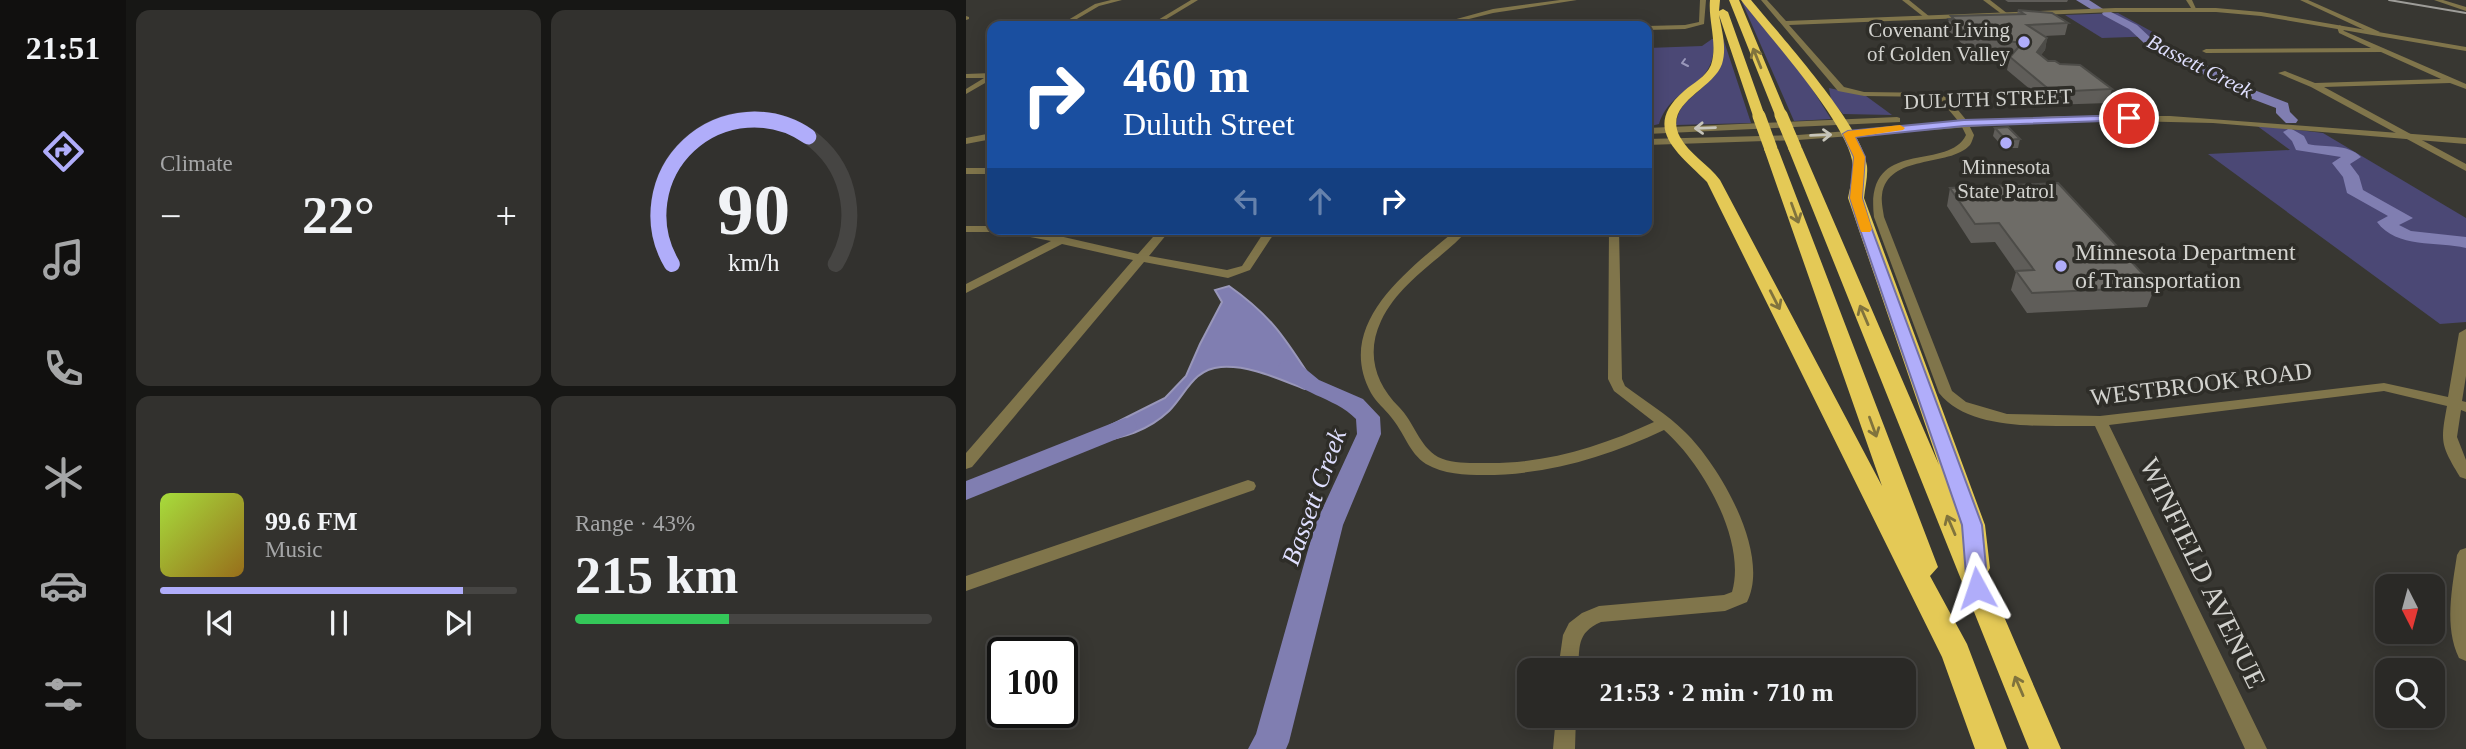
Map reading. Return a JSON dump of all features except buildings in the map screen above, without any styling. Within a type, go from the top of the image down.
[{"type":"highway","points":[[1717,0],[1991,749]]},
{"type":"highway","points":[[1717,0],[1717,62],[1707,79],[1673,107],[1668,121],[1673,135],[1713,180],[1956,655]]},
{"type":"highway","points":[[1734,0],[2045,749]]},
{"type":"highway","points":[[1746,0],[1827,103],[1859,157],[1856,198],[1972,525],[1977,588]]},
{"type":"street","points":[[1070,21],[1097,5],[1119,0]]},
{"type":"street","points":[[1159,21],[1195,0]]},
{"type":"street","points":[[1454,21],[1493,11],[1574,0]]},
{"type":"street","points":[[1652,28],[1699,24],[1704,20],[1703,0]]},
{"type":"street","points":[[1764,0],[1841,89],[1864,94],[1936,95],[1946,101],[1961,120]]},
{"type":"street","points":[[1905,0],[1927,17]]},
{"type":"street","points":[[1986,0],[2006,14]]},
{"type":"street","points":[[2189,0],[2195,10]]},
{"type":"street","points":[[2303,0],[2377,32],[2375,33]]},
{"type":"street","points":[[2438,0],[2466,10]]},
{"type":"street","points":[[1493,2],[1490,8],[1493,11]]},
{"type":"street","points":[[1782,23],[2195,10],[2261,14],[2466,49]]},
{"type":"street","points":[[2340,27],[2341,32],[2466,87]]},
{"type":"street","points":[[2206,51],[2221,49],[2280,53],[2382,50]]},
{"type":"street","points":[[2282,73],[2314,85],[2466,168]]},
{"type":"street","points":[[966,76],[987,75]]},
{"type":"street","points":[[966,92],[987,78]]},
{"type":"street","points":[[2314,85],[2454,81]]},
{"type":"street","name":"DULUTH STREET","points":[[1652,132],[1673,135],[1961,120],[2129,118],[2221,122],[2466,141]]},
{"type":"street","name":"DULUTH STREET","points":[[1652,141],[1673,135],[1961,120]]},
{"type":"street","name":"WESTBROOK ROAD","points":[[1961,120],[1970,135],[1966,144],[1895,169],[1881,181],[1876,197],[1879,217],[1946,393],[1961,405],[2007,419],[2100,421],[2366,387],[2404,389],[2459,405]]},
{"type":"street","points":[[966,141],[987,137]]},
{"type":"street","points":[[966,172],[987,171]]},
{"type":"street","points":[[966,229],[987,229]]},
{"type":"street","points":[[1035,235],[1140,259],[1228,274],[1246,268],[1268,235]]},
{"type":"street","points":[[966,463],[1161,235]]},
{"type":"street","points":[[1457,235],[1387,300],[1367,336],[1364,355],[1378,393],[1409,428],[1429,458],[1453,467],[1509,470],[1546,465],[1581,456],[1665,423]]},
{"type":"street","points":[[1569,658],[1571,632],[1581,620],[1599,614],[1725,603],[1740,597],[1746,582],[1741,550],[1727,509],[1694,451],[1665,423],[1619,388],[1615,379],[1614,235]]},
{"type":"street","points":[[966,289],[1060,240]]},
{"type":"street","points":[[2466,333],[2459,405],[2449,437],[2455,455],[2466,473]]},
{"type":"street","name":"WINFIELD AVENUE","points":[[2100,421],[2256,749]]},
{"type":"street","points":[[966,584],[1248,486]]},
{"type":"street","points":[[2466,555],[2460,611],[2466,652]]},
{"type":"street","points":[[1564,749],[1565,728]]},
{"type":"shaded area","points":[[1742,2],[1745,2],[1806,79],[1831,119],[1794,121]]},
{"type":"shaded area","points":[[2118,13],[2160,36],[2102,38],[2065,15]]},
{"type":"shaded area","points":[[1721,32],[1751,123],[1676,125],[1681,108],[1710,76]]},
{"type":"shaded area","points":[[1714,39],[1713,56],[1708,69],[1665,110],[1659,124],[1652,126],[1652,48],[1702,46]]},
{"type":"shaded area","points":[[1829,88],[1866,96],[1892,115],[1843,114],[1831,100]]},
{"type":"shaded area","points":[[2256,125],[2323,133],[2466,218],[2466,322],[2440,324],[2208,154],[2290,150]]},
{"type":"water","points":[[1229,286],[1268,319],[1314,383],[1305,389],[1253,370],[1232,367],[1211,369],[1197,377],[1169,411],[1153,424],[1125,436],[1095,442],[1103,429],[1165,398],[1186,376],[1222,302],[1215,290]]},
{"type":"waterway","name":"Bassett Creek","points":[[2081,0],[2098,9]]},
{"type":"waterway","name":"Bassett Creek","points":[[2107,13],[2133,27],[2148,41],[2188,59],[2231,86],[2283,106],[2283,113],[2291,120]]},
{"type":"waterway","points":[[1685,59],[1682,63],[1688,66]]},
{"type":"waterway","name":"Bassett Creek","points":[[2290,132],[2299,139],[2301,147],[2341,152],[2353,157],[2340,163],[2351,176],[2355,193],[2404,218],[2386,222],[2392,229],[2411,236],[2466,243]]},
{"type":"waterway","name":"Bassett Creek","points":[[1266,749],[1271,742],[1329,525],[1369,434],[1368,417],[1355,404],[1311,385],[1289,367]]},
{"type":"waterway","name":"Bassett Creek","points":[[967,491],[1125,426]]},
{"type":"railway","points":[[2389,0],[2466,13]]},
{"type":"slow traffic","points":[[1866,229],[1856,198],[1859,157],[1848,134],[1900,128]]},
{"type":"place","name":"Covenant Living of Golden Valley","points":[[2024,42]]},
{"type":"place","name":"Minnesota State Patrol","points":[[2006,143]]},
{"type":"place","name":"Minnesota Department of Transportation","points":[[2061,266]]},
{"type":"route","points":[[1977,588],[1972,525],[1864,224],[1856,198],[1859,157],[1848,134],[1964,123],[2129,118]]}]
